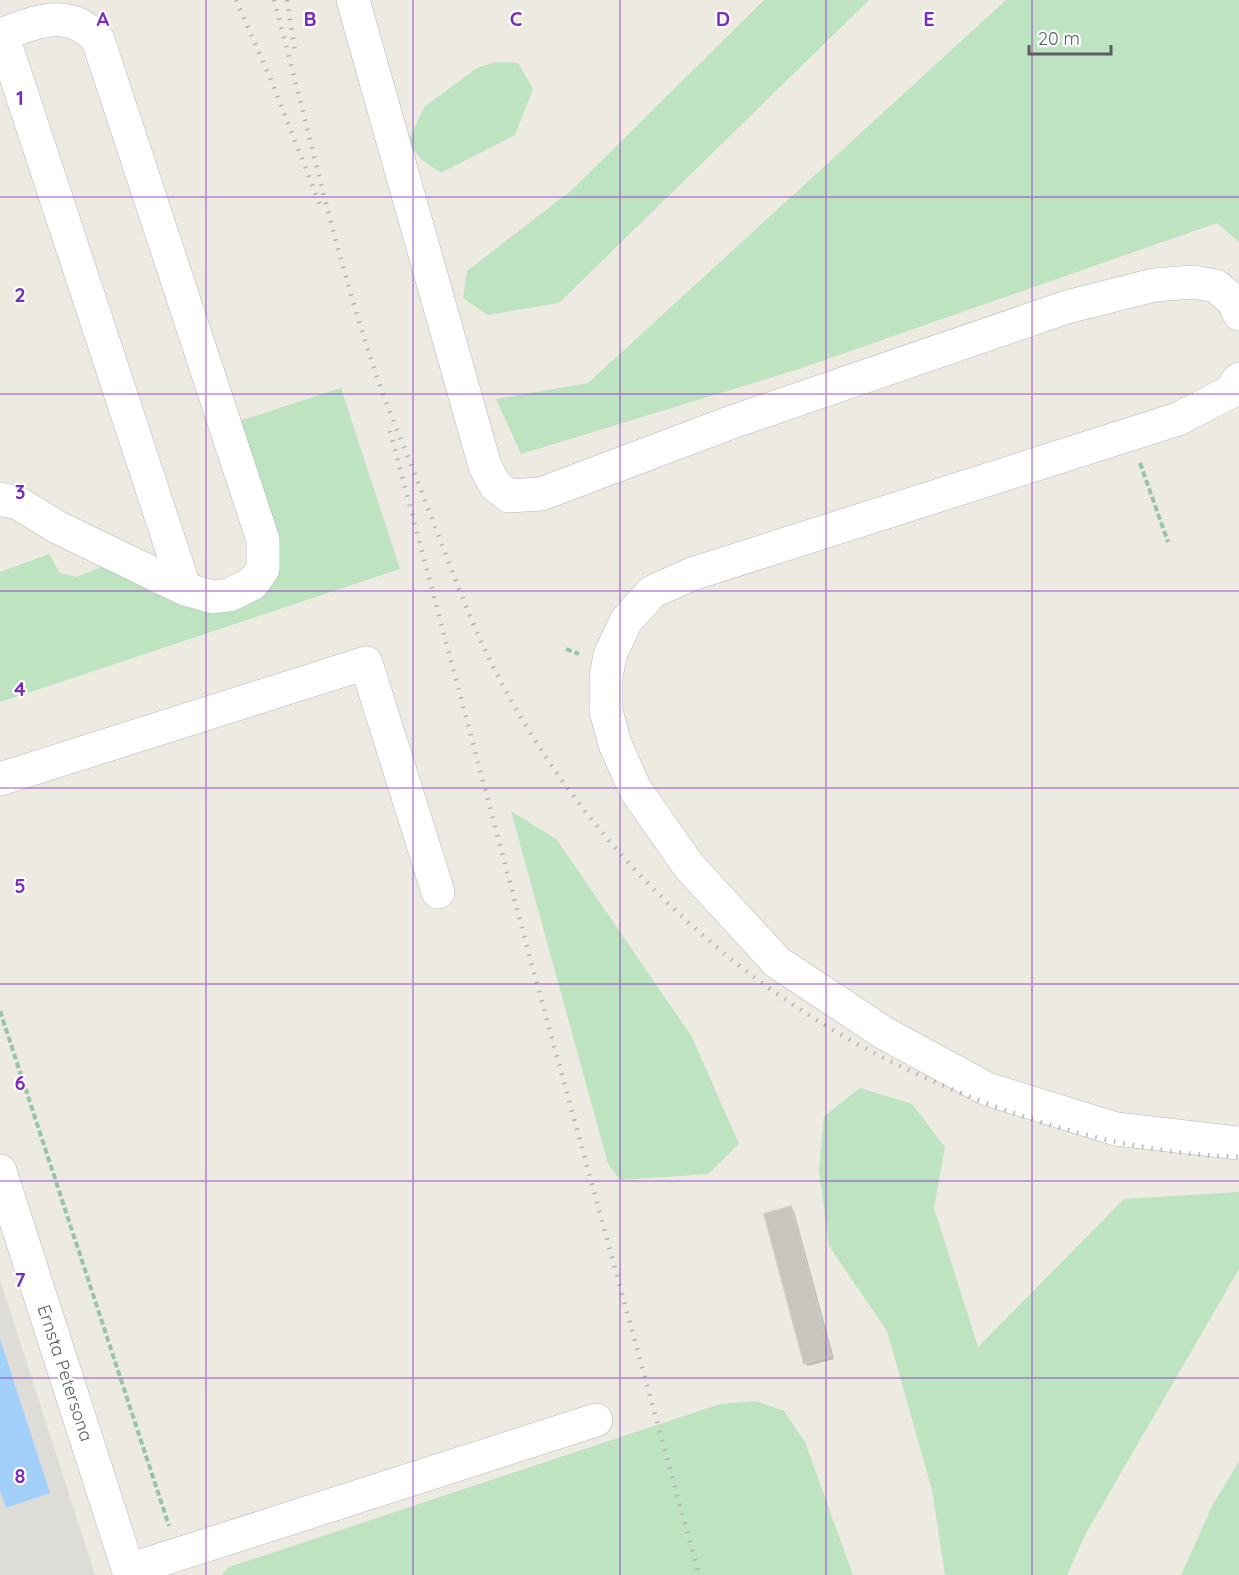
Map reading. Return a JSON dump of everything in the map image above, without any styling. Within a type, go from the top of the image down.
[{"type":"street","points":[[353,0],[485,466],[495,485],[509,496],[541,494],[732,422],[1067,307],[1143,288],[1193,282],[1216,286],[1234,302],[1239,314]]},
{"type":"street","points":[[0,498],[18,503],[57,527],[185,589],[213,597],[229,595],[252,584],[263,569],[263,540],[98,40],[87,27],[70,19],[42,21],[1,34],[185,589]]},
{"type":"street","points":[[1239,379],[1230,392],[1178,419],[692,574],[652,592],[626,621],[610,655],[606,677],[606,711],[615,744],[635,789],[688,865],[777,962],[884,1034],[987,1089],[1116,1129],[1239,1143]]},
{"type":"street","points":[[0,779],[366,663],[438,892]]},
{"type":"street","name":"Ernsta Petersona","points":[[0,1171],[130,1572]]},
{"type":"street","points":[[130,1572],[178,1554],[596,1419]]},
{"type":"path","points":[[1130,434],[1168,542]]},
{"type":"path","points":[[0,1011],[178,1554]]},
{"type":"shaded area","points":[[0,1280],[95,1575],[0,1575]]},
{"type":"green space","points":[[764,0],[869,0],[559,303],[488,315],[463,298],[467,271],[573,189]]},
{"type":"green space","points":[[1006,0],[1239,0],[1239,242],[1217,223],[799,369],[521,454],[496,399],[588,383]]},
{"type":"green space","points":[[495,62],[518,63],[533,89],[515,135],[441,173],[421,159],[408,142],[424,107],[477,68]]},
{"type":"green space","points":[[341,388],[400,569],[0,702],[0,572],[49,554],[60,573],[76,577],[112,563],[150,592],[210,611],[259,593],[233,423]]},
{"type":"green space","points":[[511,811],[557,840],[692,1037],[739,1144],[708,1174],[620,1180],[608,1164]]},
{"type":"green space","points":[[860,1088],[912,1104],[945,1147],[934,1208],[978,1347],[1124,1199],[1239,1192],[1239,1269],[1085,1535],[1067,1575],[945,1575],[932,1490],[887,1331],[829,1246],[819,1170],[824,1116]]},
{"type":"green space","points":[[756,1401],[784,1411],[805,1442],[853,1575],[222,1575],[229,1567],[720,1404]]},
{"type":"green space","points":[[1239,1462],[1239,1575],[1181,1575],[1213,1504]]},
{"type":"water","points":[[0,1339],[50,1493],[6,1508],[0,1490]]},
{"type":"building","points":[[791,1206],[831,1356],[804,1364],[764,1214]]},
{"type":"railway","points":[[236,0],[271,80],[322,210]]},
{"type":"railway","points":[[274,0],[333,229],[373,365],[463,597],[484,648],[519,714],[560,777],[606,837],[657,892],[712,943],[771,990],[834,1031],[900,1066],[981,1101],[1065,1129],[1151,1148],[1239,1157]]},
{"type":"railway","points":[[287,0],[295,52]]},
{"type":"railway","points":[[390,431],[527,947],[699,1575]]}]
